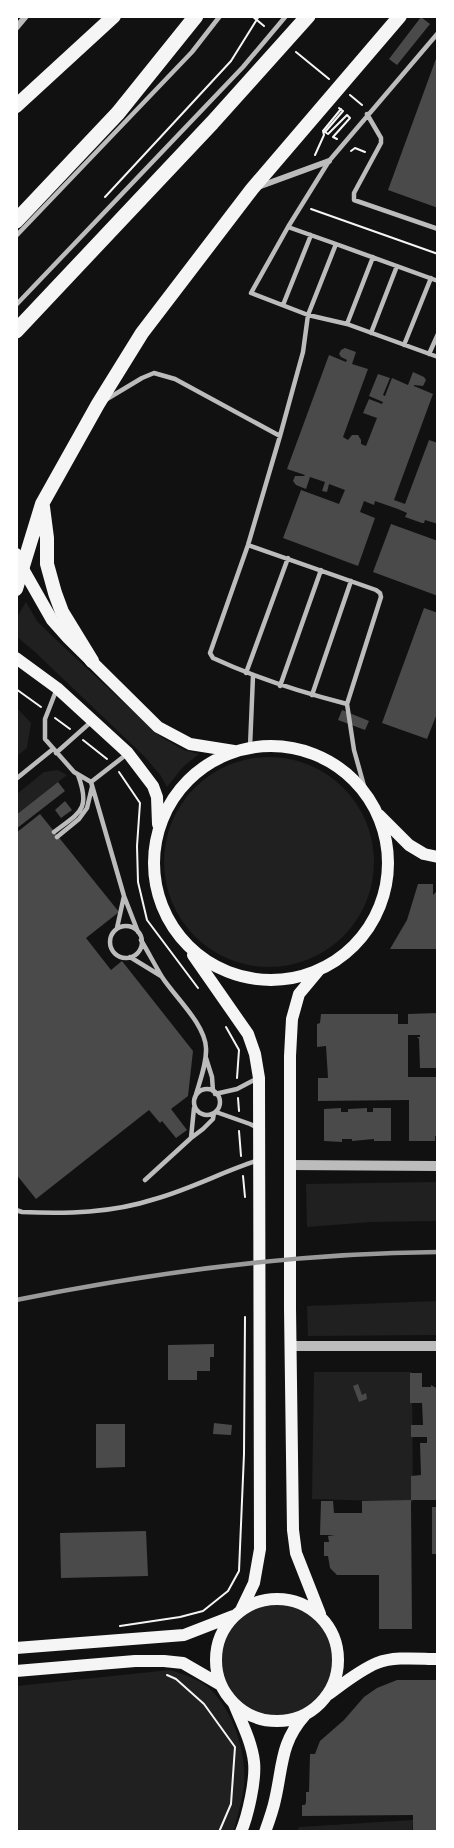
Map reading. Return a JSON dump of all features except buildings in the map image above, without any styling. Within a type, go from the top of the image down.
[{"type":"highway","points":[[16,221],[118,113],[196,16]]},
{"type":"highway","points":[[16,331],[212,123],[308,16]]},
{"type":"main road","points":[[16,106],[114,16]]},
{"type":"main road","points":[[16,589],[42,504],[98,404],[142,333],[252,189],[400,16]]},
{"type":"main road","points":[[42,504],[47,538],[47,564],[55,593],[62,612],[92,661]]},
{"type":"main road","points":[[16,554],[52,620],[158,727],[190,744],[236,751]]},
{"type":"main road","points":[[16,658],[57,688],[128,753],[153,786],[157,797],[158,829],[153,861],[156,892],[168,922],[229,1004],[248,1034],[255,1054],[259,1078],[260,1549],[254,1583],[238,1613],[223,1631],[217,1649],[216,1667],[221,1685],[234,1703],[246,1713],[261,1719],[284,1720],[306,1714]]},
{"type":"main road","points":[[158,829],[170,803],[187,780],[210,762],[250,747],[276,745],[302,749],[326,759],[348,773],[366,792],[378,814],[388,850],[386,887],[373,921],[350,950],[319,970],[285,980],[249,979],[216,968],[188,947]]},
{"type":"main road","points":[[378,814],[410,844],[424,854],[438,857]]},
{"type":"main road","points":[[265,1832],[275,1800],[283,1752],[293,1728],[306,1714],[319,1706],[328,1694],[337,1674],[339,1653],[333,1632],[320,1614],[296,1553],[293,1530],[289,1217],[290,1056],[292,1019],[299,994],[319,970]]},
{"type":"main road","points":[[16,1648],[184,1635],[238,1613],[260,1600],[282,1598],[302,1603],[320,1614]]},
{"type":"main road","points":[[328,1694],[378,1663],[399,1659],[438,1659]]},
{"type":"main road","points":[[16,1671],[135,1661],[164,1661],[183,1664],[221,1685]]},
{"type":"main road","points":[[234,1703],[254,1763],[251,1795],[241,1832]]},
{"type":"street","points":[[16,27],[26,16]]},
{"type":"street","points":[[252,189],[329,161]]},
{"type":"street","points":[[290,1165],[438,1166]]},
{"type":"street","points":[[291,1346],[438,1346]]},
{"type":"lane","points":[[16,236],[192,52],[220,16]]},
{"type":"lane","points":[[16,305],[243,67],[286,16]]},
{"type":"lane","points":[[438,33],[329,161],[300,205],[251,293],[308,315],[347,324],[438,357]]},
{"type":"lane","points":[[367,114],[381,138],[380,147],[354,193],[354,200],[438,229]]},
{"type":"lane","points":[[288,227],[438,280]]},
{"type":"lane","points":[[283,306],[311,235]]},
{"type":"lane","points":[[336,244],[308,315],[303,352],[280,436],[248,545],[210,653],[213,658],[280,686],[347,704]]},
{"type":"lane","points":[[347,324],[373,257]]},
{"type":"lane","points":[[371,333],[397,266]]},
{"type":"lane","points":[[404,345],[431,278]]},
{"type":"lane","points":[[429,354],[438,334]]},
{"type":"lane","points":[[98,404],[154,373],[175,379],[280,436]]},
{"type":"lane","points":[[248,545],[380,593],[381,597],[347,704],[354,750],[366,792]]},
{"type":"lane","points":[[246,673],[288,558]]},
{"type":"lane","points":[[280,686],[321,570]]},
{"type":"lane","points":[[312,695],[351,581]]},
{"type":"lane","points":[[250,747],[253,675]]},
{"type":"lane","points":[[57,688],[44,728],[45,739],[78,775],[91,784],[124,896],[141,940],[163,978],[198,1026],[207,1047],[195,1098],[191,1138]]},
{"type":"lane","points":[[16,779],[92,721]]},
{"type":"lane","points":[[78,775],[83,787],[83,808],[56,835],[80,819],[87,808],[91,784],[128,753]]},
{"type":"lane","points":[[124,896],[117,928],[111,936],[110,946],[116,954],[130,957],[163,978]]},
{"type":"lane","points":[[117,928],[126,926],[138,932]]},
{"type":"lane","points":[[130,957],[139,950],[141,940]]},
{"type":"lane","points":[[104,950],[110,946]]},
{"type":"lane","points":[[113,962],[120,956]]},
{"type":"lane","points":[[145,1180],[213,1119],[220,1101],[214,1092],[206,1058]]},
{"type":"lane","points":[[195,1098],[202,1090],[214,1092],[237,1089],[259,1078]]},
{"type":"lane","points":[[194,1105],[200,1113],[210,1115],[215,1112],[259,1129]]},
{"type":"lane","points":[[16,1210],[69,1214],[119,1208],[155,1200],[259,1160]]},
{"type":"path","points":[[252,16],[269,30]]},
{"type":"path","points":[[104,197],[231,61],[259,16]]},
{"type":"path","points":[[296,51],[330,80]]},
{"type":"path","points":[[348,94],[365,108]]},
{"type":"path","points":[[329,99],[341,110]]},
{"type":"path","points":[[338,140],[333,137],[350,118],[347,115],[328,134],[325,132],[343,111],[341,110]]},
{"type":"path","points":[[312,168],[324,135],[323,131],[341,110]]},
{"type":"path","points":[[345,157],[355,148],[375,156]]},
{"type":"path","points":[[314,202],[310,209],[438,254]]},
{"type":"path","points":[[16,689],[113,764],[140,803],[136,846],[138,882],[147,920],[198,987]]},
{"type":"path","points":[[224,1023],[239,1050],[237,1089]]},
{"type":"path","points":[[119,1626],[180,1617],[202,1611],[228,1591],[239,1571],[244,1454],[245,1314]]},
{"type":"path","points":[[159,1672],[176,1679],[204,1704],[235,1748],[231,1804],[219,1832]]},
{"type":"shaded area","points":[[26,602],[37,621],[51,635],[161,737],[184,750],[199,754],[183,767],[167,787],[144,756],[17,637],[17,617]]},
{"type":"shaded area","points":[[16,707],[31,723],[27,748],[17,756]]},
{"type":"shaded area","points":[[259,757],[279,757],[300,761],[319,769],[350,795],[362,812],[370,831],[374,862],[370,893],[362,912],[336,943],[319,955],[300,963],[279,967],[259,967],[238,963],[219,955],[188,929],[176,912],[168,893],[164,872],[164,852],[168,831],[176,812],[202,781],[219,769],[238,761]]},
{"type":"shaded area","points":[[58,770],[67,775],[17,814],[17,794],[44,772]]},
{"type":"shaded area","points":[[437,1182],[437,1221],[371,1222],[307,1227],[306,1184]]},
{"type":"shaded area","points":[[437,1301],[437,1335],[308,1336],[307,1306]]},
{"type":"shaded area","points":[[314,1372],[412,1372],[413,1502],[312,1499]]},
{"type":"shaded area","points":[[278,1604],[299,1608],[318,1620],[330,1639],[334,1660],[330,1681],[318,1700],[299,1712],[278,1716],[257,1712],[238,1700],[226,1681],[222,1660],[226,1639],[238,1620],[257,1608]]},
{"type":"shaded area","points":[[170,1670],[208,1687],[220,1700],[233,1723],[241,1748],[244,1774],[243,1792],[234,1831],[17,1832],[17,1686]]},
{"type":"shaded area","points":[[413,1820],[412,1831],[297,1831],[299,1827]]},
{"type":"railway","points":[[16,1300],[121,1281],[226,1266],[332,1256],[438,1252]]}]
